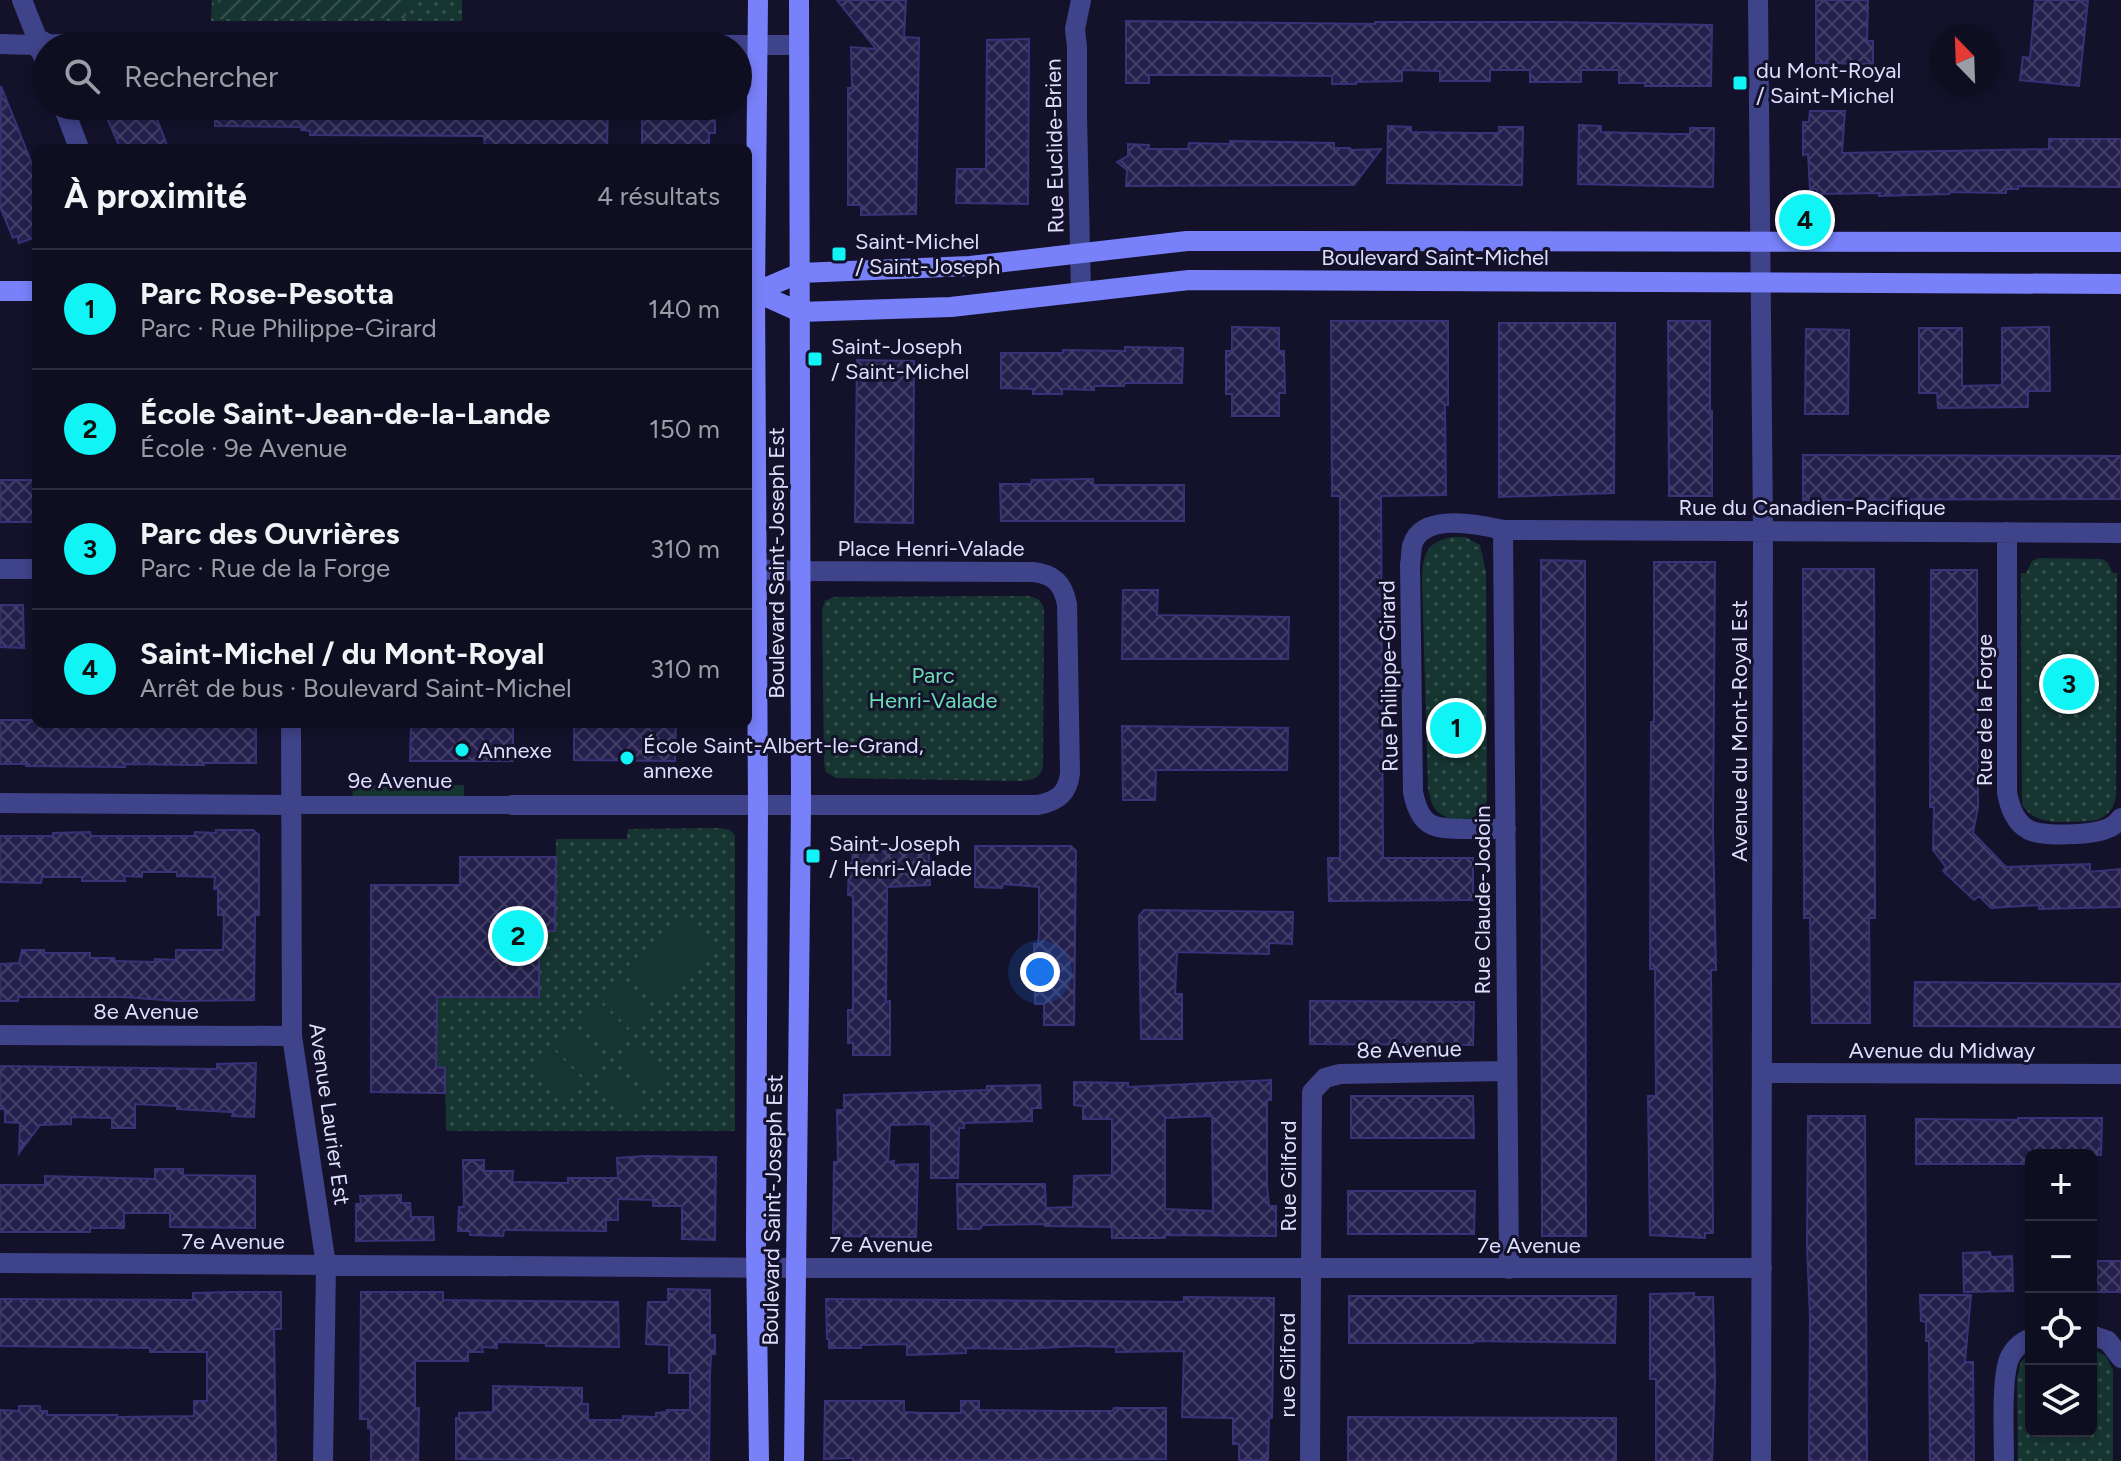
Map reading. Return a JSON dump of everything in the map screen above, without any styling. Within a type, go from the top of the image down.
[{"type":"main road","name":"Boulevard Saint-Joseph Est","points":[[758,0],[752,292],[752,569],[758,804],[756,1268],[759,1461]]},
{"type":"main road","name":"Boulevard Saint-Joseph Est","points":[[794,1461],[801,805],[799,0]]},
{"type":"main road","name":"Boulevard Saint-Michel","points":[[752,292],[800,273],[970,266],[1187,241],[2121,242]]},
{"type":"main road","name":"Boulevard Saint-Michel","points":[[752,292],[800,312],[951,307],[1189,280],[2121,284]]},
{"type":"main road","points":[[0,291],[32,291]]},
{"type":"street","points":[[22,0],[34,32]]},
{"type":"street","name":"Rue Euclide-Brien","points":[[1081,0],[1075,29],[1081,291]]},
{"type":"street","name":"Avenue du Mont-Royal Est","points":[[1758,0],[1763,531],[1761,1461]]},
{"type":"street","points":[[0,44],[32,45]]},
{"type":"street","points":[[752,44],[798,45]]},
{"type":"street","points":[[68,120],[77,144]]},
{"type":"street","name":"Rue Philippe-Girard","points":[[1503,530],[1475,523],[1429,527],[1419,534],[1412,545],[1410,565],[1415,804],[1429,824],[1441,829],[1506,829]]},
{"type":"street","name":"Rue du Canadien-Pacifique","points":[[1503,530],[2121,533]]},
{"type":"street","name":"Rue Claude-Jodoin","points":[[1503,530],[1509,1269]]},
{"type":"street","name":"Rue de la Forge","points":[[2007,532],[2007,793],[2010,808],[2026,829],[2040,834],[2096,833],[2110,828],[2121,818]]},
{"type":"street","points":[[0,569],[32,569]]},
{"type":"street","name":"Place Henri-Valade","points":[[752,569],[1033,572],[1056,580],[1065,592],[1070,773],[1066,790],[1050,802],[1038,805],[801,805]]},
{"type":"street","name":"Avenue Laurier Est","points":[[291,728],[292,1036],[326,1265],[323,1461]]},
{"type":"street","name":"9e Avenue","points":[[0,803],[801,805]]},
{"type":"street","name":"8e Avenue","points":[[0,1035],[292,1036]]},
{"type":"street","name":"8e Avenue","points":[[1317,1085],[1325,1078],[1340,1074],[1507,1071]]},
{"type":"street","name":"Avenue du Midway","points":[[1763,1073],[2121,1074]]},
{"type":"street","name":"Rue Gilford","points":[[1311,1269],[1312,1092],[1317,1085]]},
{"type":"street","name":"7e Avenue","points":[[0,1263],[756,1268],[1762,1268]]},
{"type":"street","name":"rue Gilford","points":[[1310,1461],[1311,1269]]},
{"type":"street","points":[[2097,1337],[2108,1341],[2121,1358]]},
{"type":"street","points":[[2004,1461],[2005,1371],[2010,1355],[2025,1340]]},
{"type":"green space","points":[[212,0],[462,0],[462,21],[211,21]]},
{"type":"green space","points":[[218,0],[406,0],[406,18],[218,19]]},
{"type":"green space","points":[[1452,537],[1465,537],[1480,545],[1486,572],[1487,799],[1480,813],[1467,820],[1451,819],[1437,811],[1428,788],[1423,563],[1431,546]]},
{"type":"green space","points":[[2039,558],[2102,559],[2113,573],[2117,573],[2116,796],[2108,813],[2092,821],[2044,820],[2028,812],[2022,805],[2021,573],[2026,573],[2032,561]]},
{"type":"green space","name":"Parc Henri-Valade","points":[[1028,596],[1039,600],[1044,610],[1043,767],[1038,776],[1022,781],[836,778],[826,772],[822,609],[825,601],[833,597]]},
{"type":"green space","points":[[353,785],[464,785],[464,802],[352,802]]},
{"type":"green space","points":[[721,828],[735,835],[735,1131],[446,1131],[445,1068],[437,1067],[437,967],[463,997],[539,997],[539,949],[528,931],[555,931],[556,839],[627,839],[628,829]]},
{"type":"green space","points":[[684,911],[717,945],[660,1002],[626,968]]},
{"type":"green space","points":[[617,982],[652,1016],[634,1033],[600,999]]},
{"type":"green space","points":[[595,1004],[630,1038],[612,1055],[578,1021]]},
{"type":"green space","points":[[573,1026],[608,1061],[591,1078],[556,1044]]},
{"type":"green space","points":[[634,1043],[669,1078],[651,1095],[617,1060]]},
{"type":"green space","points":[[552,1048],[586,1083],[569,1100],[534,1065]]},
{"type":"green space","points":[[613,1065],[647,1099],[630,1117],[595,1082]]},
{"type":"green space","points":[[2097,1351],[2106,1356],[2113,1370],[2113,1461],[2018,1461],[2017,1378],[2025,1358],[2025,1437],[2097,1437]]},
{"type":"building","points":[[837,0],[906,0],[904,37],[919,38],[916,214],[861,215],[861,205],[848,205],[851,47],[876,49]]},
{"type":"building","points":[[1816,0],[1868,0],[1867,41],[1873,41],[1873,64],[1816,63]]},
{"type":"building","points":[[2035,0],[2088,0],[2079,86],[2020,80],[2023,57],[2030,58]]},
{"type":"building","points":[[1126,21],[1712,25],[1711,86],[1619,83],[1619,70],[1581,70],[1581,82],[1530,82],[1530,70],[1490,70],[1490,81],[1440,81],[1440,71],[1402,70],[1402,81],[1356,84],[1332,84],[1332,76],[1217,75],[1149,75],[1149,83],[1126,83]]},
{"type":"building","points":[[1029,39],[1028,204],[956,203],[957,169],[986,169],[987,40]]},
{"type":"building","points":[[1,86],[32,164],[32,238],[19,243],[17,236],[13,238],[0,207]]},
{"type":"building","points":[[1810,111],[1845,111],[1842,153],[2049,149],[2049,139],[2121,139],[2121,187],[2018,186],[2018,189],[2006,189],[2006,193],[1879,196],[1880,193],[1818,194],[1817,189],[1810,189],[1808,154],[1803,155],[1803,122],[1809,122]]},
{"type":"building","points":[[108,120],[157,120],[166,144],[118,144]]},
{"type":"building","points":[[215,120],[608,120],[607,144],[485,144],[484,136],[310,135],[310,131],[301,130],[302,127],[215,126]]},
{"type":"building","points":[[642,120],[715,120],[715,133],[709,133],[709,144],[642,144]]},
{"type":"building","points":[[1579,125],[1601,126],[1601,132],[1670,134],[1690,134],[1690,128],[1714,128],[1713,187],[1578,184]]},
{"type":"building","points":[[1388,126],[1411,127],[1411,132],[1476,133],[1499,133],[1499,127],[1523,127],[1522,185],[1387,183]]},
{"type":"building","points":[[1230,141],[1334,143],[1334,148],[1381,149],[1354,185],[1126,186],[1127,170],[1117,162],[1128,156],[1128,144],[1149,145],[1148,149],[1188,149],[1189,143],[1230,144]]},
{"type":"building","points":[[1331,321],[1448,321],[1446,495],[1381,496],[1383,858],[1473,858],[1473,900],[1329,901],[1328,858],[1340,858],[1340,496],[1332,496]]},
{"type":"building","points":[[1668,321],[1710,321],[1712,496],[1669,496]]},
{"type":"building","points":[[1499,323],[1615,323],[1614,493],[1499,497]]},
{"type":"building","points":[[1232,327],[1279,328],[1279,351],[1284,351],[1285,393],[1279,393],[1279,416],[1232,416],[1232,394],[1226,394],[1226,351],[1232,351]]},
{"type":"building","points":[[2049,327],[2050,391],[2028,391],[2028,407],[1938,408],[1937,393],[1919,393],[1919,328],[1962,328],[1962,386],[2002,385],[2002,328]]},
{"type":"building","points":[[1806,329],[1849,330],[1848,414],[1805,414]]},
{"type":"building","points":[[1125,347],[1183,348],[1182,383],[1125,383],[1124,386],[1094,386],[1094,390],[1062,389],[1062,394],[1033,394],[1033,389],[1001,388],[1001,353],[1125,351]]},
{"type":"building","points":[[857,360],[914,361],[913,523],[855,522]]},
{"type":"building","points":[[1803,455],[2121,456],[2121,499],[1803,500]]},
{"type":"building","points":[[1093,479],[1093,485],[1184,485],[1184,521],[1001,521],[1000,484]]},
{"type":"building","points":[[0,480],[32,480],[32,522],[0,522]]},
{"type":"building","points":[[1541,560],[1585,561],[1586,1236],[1542,1236]]},
{"type":"building","points":[[1654,562],[1715,562],[1713,829],[1716,970],[1711,970],[1713,1233],[1705,1233],[1705,1238],[1650,1235],[1648,1096],[1656,1096],[1655,969],[1650,969]]},
{"type":"building","points":[[1803,569],[1874,569],[1875,918],[1869,918],[1870,1023],[1812,1023],[1810,918],[1804,918]]},
{"type":"building","points":[[1931,570],[1977,570],[1978,807],[1973,833],[2006,867],[2090,864],[2090,872],[2121,869],[2121,907],[2039,909],[2039,905],[1991,908],[1979,896],[1974,900],[1943,871],[1946,867],[1933,850],[1934,807],[1930,807]]},
{"type":"building","points":[[1123,590],[1158,590],[1157,615],[1289,617],[1288,659],[1122,659]]},
{"type":"building","points":[[0,605],[23,605],[24,648],[0,647]]},
{"type":"building","points":[[0,720],[32,720],[32,728],[256,728],[256,763],[125,764],[125,767],[0,764]]},
{"type":"building","points":[[1122,726],[1288,728],[1287,770],[1156,770],[1155,800],[1123,800]]},
{"type":"building","name":"Annexe","points":[[411,728],[513,728],[513,761],[410,761]]},
{"type":"building","points":[[574,728],[676,728],[675,761],[574,760]]},
{"type":"building","points":[[216,830],[253,830],[259,835],[259,915],[255,915],[254,1000],[18,997],[18,1001],[0,1001],[0,964],[19,963],[22,950],[90,953],[90,958],[114,958],[115,961],[176,960],[176,950],[223,950],[224,915],[218,915],[215,877],[142,872],[142,877],[124,876],[125,881],[42,877],[41,883],[0,882],[0,836],[90,832],[91,836],[194,836],[195,832],[216,833]]},
{"type":"building","points":[[888,846],[918,846],[918,851],[929,850],[930,885],[887,887],[886,1002],[890,1001],[890,1055],[853,1055],[853,1043],[848,1043],[848,1010],[853,1010],[853,896],[848,895],[849,863],[852,863],[853,850],[887,851]]},
{"type":"building","points":[[975,846],[1071,846],[1076,851],[1074,1025],[1044,1025],[1044,1004],[1035,1004],[1034,944],[1038,944],[1039,887],[1003,884],[1002,888],[975,887]]},
{"type":"building","points":[[460,857],[556,857],[555,931],[539,931],[539,997],[437,997],[436,1067],[445,1068],[445,1093],[371,1092],[371,885],[460,885]]},
{"type":"building","points":[[1144,910],[1293,912],[1292,944],[1269,943],[1269,954],[1177,952],[1175,994],[1182,994],[1182,1039],[1141,1039],[1139,916]]},
{"type":"building","points":[[1915,982],[2121,984],[2121,1027],[1914,1026]]},
{"type":"building","points":[[1310,1001],[1474,1002],[1473,1045],[1310,1044]]},
{"type":"building","points":[[256,1063],[254,1117],[232,1116],[233,1112],[135,1104],[135,1128],[112,1128],[112,1118],[71,1117],[71,1124],[40,1125],[19,1153],[20,1123],[5,1122],[5,1109],[0,1109],[0,1066],[217,1069],[217,1064]]},
{"type":"building","points":[[1271,1080],[1271,1100],[1267,1100],[1267,1185],[1269,1206],[1276,1206],[1276,1236],[1112,1238],[1112,1227],[1045,1224],[983,1225],[980,1229],[958,1229],[957,1184],[1045,1184],[1046,1208],[1073,1207],[1074,1176],[1112,1175],[1112,1119],[1083,1119],[1083,1106],[1074,1105],[1074,1082],[1128,1083],[1128,1087]],"holes":[[[1212,1116],[1213,1211],[1165,1209],[1165,1118]]]},
{"type":"building","points":[[1040,1085],[1041,1108],[1032,1108],[1032,1121],[964,1123],[964,1128],[959,1128],[958,1178],[931,1178],[931,1124],[890,1125],[888,1162],[894,1161],[893,1165],[918,1164],[916,1237],[833,1236],[834,1162],[838,1162],[837,1110],[844,1110],[844,1095]]},
{"type":"building","points":[[1351,1096],[1473,1096],[1474,1138],[1351,1138]]},
{"type":"building","points":[[1808,1116],[1865,1116],[1867,1461],[1809,1461]]},
{"type":"building","points":[[2102,1118],[2101,1155],[2097,1155],[2097,1149],[2025,1149],[2025,1164],[1916,1164],[1916,1119]]},
{"type":"building","points":[[716,1157],[715,1240],[682,1239],[682,1206],[653,1206],[653,1200],[618,1199],[618,1220],[606,1220],[606,1231],[504,1230],[503,1236],[470,1235],[470,1231],[458,1231],[459,1207],[464,1207],[463,1160],[484,1160],[484,1171],[513,1171],[512,1182],[568,1183],[568,1178],[618,1178],[617,1158]]},
{"type":"building","points":[[155,1169],[183,1169],[183,1175],[255,1176],[255,1228],[170,1227],[170,1213],[124,1213],[124,1228],[90,1228],[90,1232],[0,1232],[0,1185],[45,1185],[45,1176],[155,1179]]},
{"type":"building","points":[[1348,1191],[1475,1191],[1474,1234],[1348,1234]]},
{"type":"building","points":[[401,1195],[401,1203],[410,1203],[411,1217],[433,1217],[434,1240],[356,1241],[356,1204],[361,1204],[360,1196]]},
{"type":"building","points":[[1990,1252],[1991,1257],[2012,1256],[2013,1291],[1964,1292],[1963,1253]]},
{"type":"building","points":[[2097,1261],[2121,1261],[2121,1292],[2097,1292]]},
{"type":"building","points":[[668,1289],[710,1290],[710,1335],[715,1335],[715,1354],[711,1354],[709,1461],[456,1459],[456,1418],[459,1418],[459,1413],[493,1412],[493,1386],[582,1388],[582,1404],[588,1404],[588,1420],[623,1420],[623,1416],[656,1417],[656,1413],[667,1410],[690,1410],[690,1373],[669,1373],[669,1345],[646,1344],[648,1302],[668,1302]]},
{"type":"building","points":[[281,1292],[281,1329],[274,1329],[276,1461],[0,1461],[0,1410],[19,1411],[19,1406],[40,1406],[40,1411],[47,1411],[47,1415],[194,1416],[194,1401],[207,1401],[207,1352],[0,1346],[0,1299],[193,1300],[193,1293]]},
{"type":"building","points":[[361,1292],[443,1292],[443,1300],[618,1302],[619,1347],[497,1342],[497,1348],[482,1347],[483,1352],[468,1352],[468,1361],[415,1361],[415,1408],[419,1408],[418,1461],[371,1461],[371,1429],[368,1428],[368,1419],[360,1419]]},
{"type":"building","points":[[1694,1293],[1694,1297],[1713,1297],[1715,1380],[1712,1461],[1656,1461],[1656,1379],[1650,1379],[1650,1294]]},
{"type":"building","points":[[1920,1295],[1971,1295],[1965,1362],[1973,1362],[1974,1461],[1930,1461],[1929,1341],[1926,1341],[1926,1322],[1921,1321]]},
{"type":"building","points":[[1349,1296],[1616,1296],[1615,1343],[1349,1343]]},
{"type":"building","points":[[1184,1297],[1274,1298],[1272,1418],[1269,1418],[1268,1460],[1239,1460],[1239,1444],[1233,1444],[1233,1418],[1182,1417],[1184,1351],[1116,1352],[1116,1347],[1080,1346],[966,1348],[966,1353],[907,1355],[907,1344],[829,1348],[827,1339],[826,1299],[1184,1302]]},
{"type":"building","points":[[825,1401],[904,1401],[904,1412],[924,1413],[961,1413],[961,1401],[979,1401],[979,1410],[1113,1411],[1114,1408],[1166,1408],[1166,1459],[824,1459]]},
{"type":"building","points":[[1348,1417],[1616,1418],[1616,1461],[1348,1461]]},
{"type":"place","name":"du Mont-Royal / Saint-Michel","points":[[1740,83]]},
{"type":"place","name":"Saint-Michel / du Mont-Royal","points":[[1805,220]]},
{"type":"place","name":"Saint-Michel / Saint-Joseph","points":[[839,254]]},
{"type":"place","name":"Saint-Joseph / Saint-Michel","points":[[815,359]]},
{"type":"place","name":"Parc des Ouvrières","points":[[2069,684]]},
{"type":"place","name":"Parc Rose-Pesotta","points":[[1456,728]]},
{"type":"place","name":"Annexe","points":[[462,750]]},
{"type":"place","name":"École Saint-Albert-le-Grand, annexe","points":[[627,758]]},
{"type":"place","name":"Saint-Joseph / Henri-Valade","points":[[813,856]]},
{"type":"place","name":"École Saint-Jean-de-la-Lande","points":[[518,936]]}]
